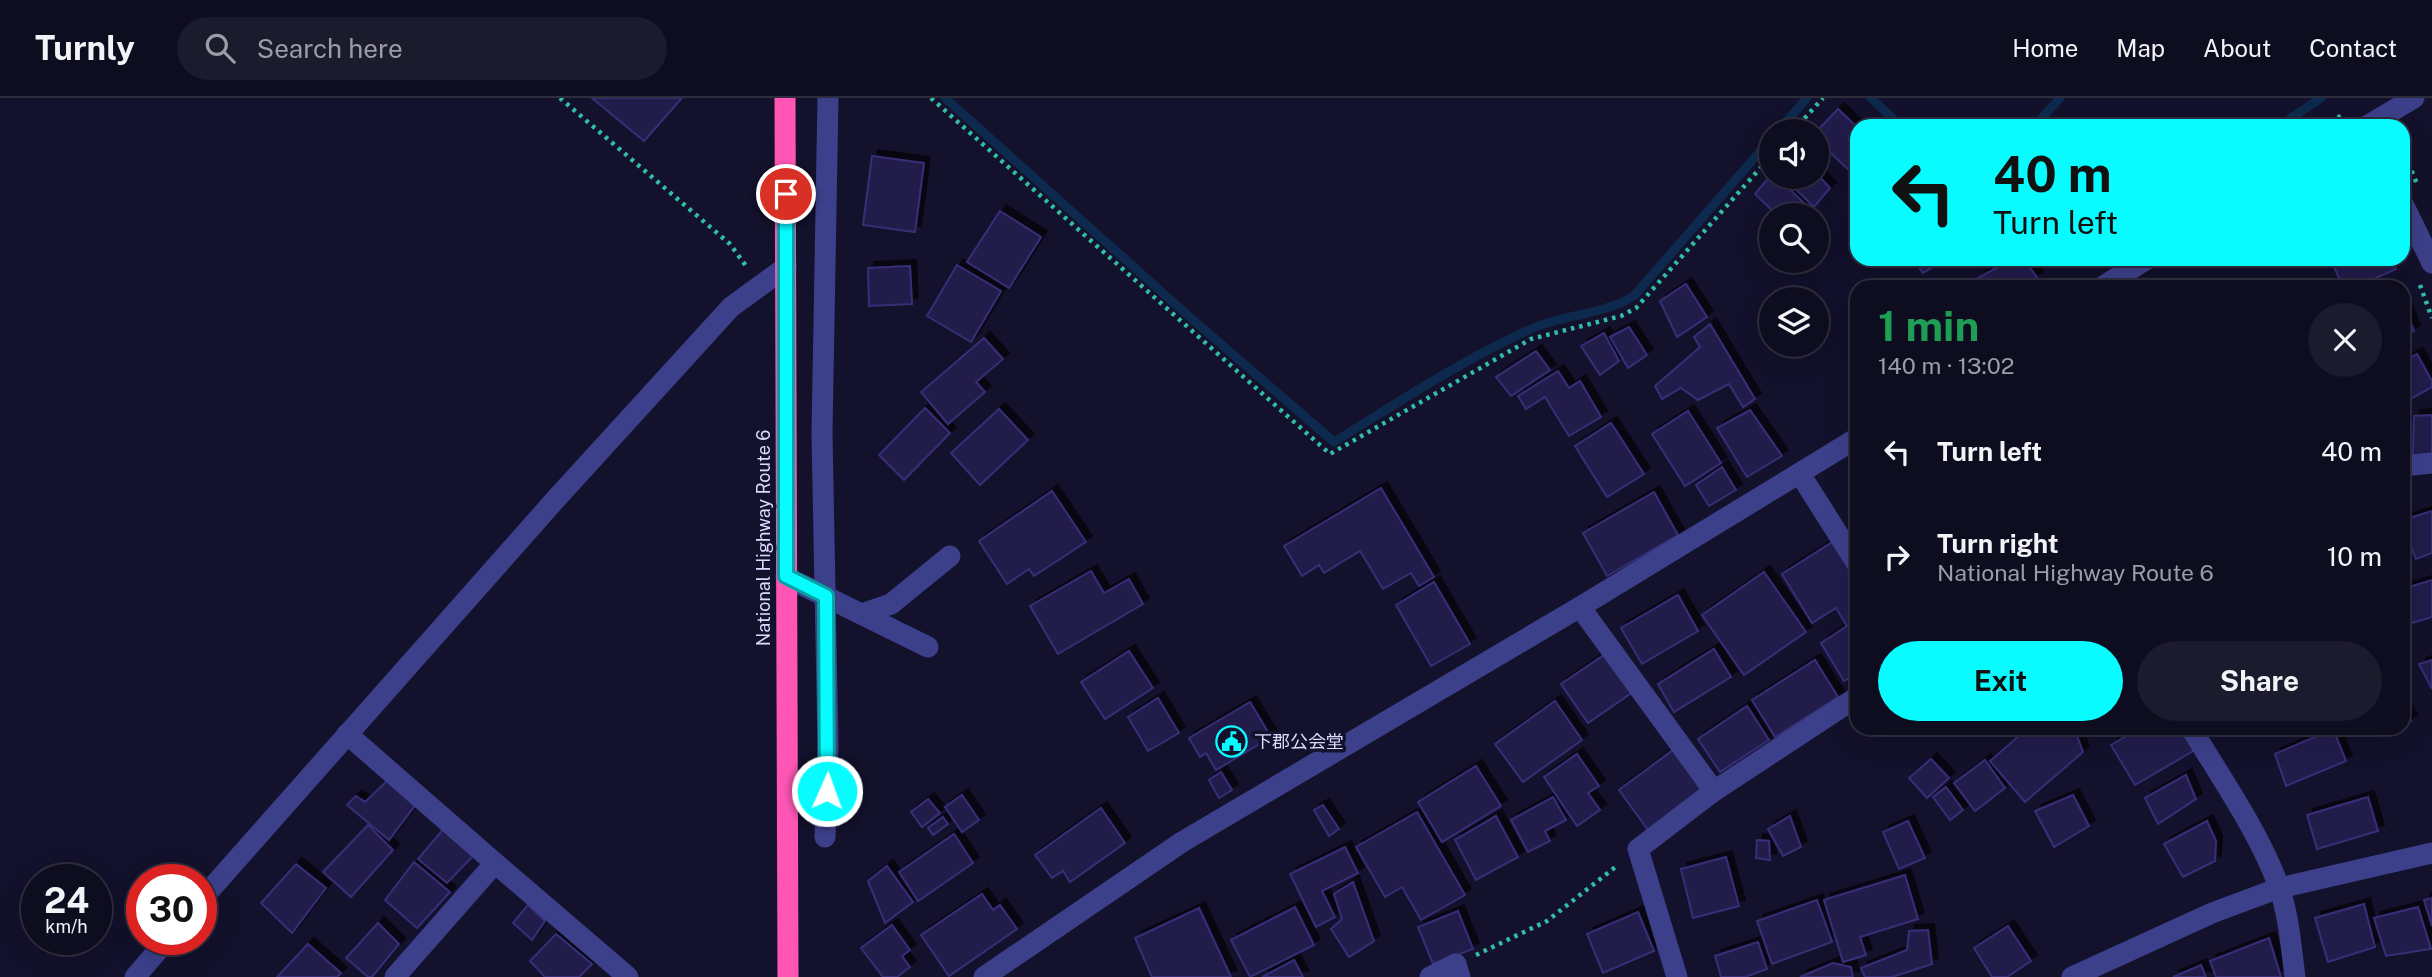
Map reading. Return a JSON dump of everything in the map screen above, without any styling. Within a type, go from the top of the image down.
[{"type":"highway","name":"National Highway Route 6","points":[[786,98],[788,977]]},
{"type":"street","points":[[825,837],[828,745],[822,433],[828,98]]},
{"type":"street","points":[[2379,119],[2409,101]]},
{"type":"street","points":[[2410,218],[2432,263]]},
{"type":"street","points":[[2113,280],[2136,266]]},
{"type":"street","points":[[217,883],[555,500],[731,306],[786,267]]},
{"type":"street","points":[[984,977],[1182,842],[1580,607],[1850,442]]},
{"type":"street","points":[[2410,465],[2432,463]]},
{"type":"street","points":[[1800,474],[1850,553]]},
{"type":"street","points":[[862,614],[891,604],[950,556]]},
{"type":"street","points":[[786,576],[928,647]]},
{"type":"street","points":[[1580,607],[1714,791]]},
{"type":"street","points":[[1677,977],[1638,849],[1714,791],[1850,702]]},
{"type":"street","points":[[347,734],[628,977]]},
{"type":"street","points":[[2194,735],[2258,842],[2279,888],[2287,919],[2295,977]]},
{"type":"street","points":[[2072,977],[2212,914],[2279,888],[2432,853]]},
{"type":"street","points":[[395,977],[495,863]]},
{"type":"street","points":[[135,977],[154,955]]},
{"type":"street","points":[[1430,977],[1458,971]]},
{"type":"path","points":[[560,98],[730,244],[758,285]]},
{"type":"path","points":[[931,98],[1330,454],[1531,339],[1621,316],[1636,308],[1759,170]]},
{"type":"path","points":[[1804,119],[1823,98]]},
{"type":"path","points":[[2410,165],[2418,185]]},
{"type":"path","points":[[1458,971],[1547,921],[1638,849]]},
{"type":"building","points":[[592,98],[682,98],[644,141]]},
{"type":"building","points":[[1838,109],[1850,120],[1850,171],[1829,151],[1828,119]]},
{"type":"building","points":[[872,156],[924,163],[915,232],[863,225]]},
{"type":"building","points":[[1830,188],[1817,203],[1810,203],[1795,189]]},
{"type":"building","points":[[1759,189],[1789,189],[1804,203],[1764,203],[1755,194]]},
{"type":"building","points":[[1000,211],[1041,237],[1009,288],[967,262]]},
{"type":"building","points":[[957,265],[1001,291],[971,342],[927,316]]},
{"type":"building","points":[[910,266],[912,304],[869,306],[868,268]]},
{"type":"building","points":[[1918,266],[1934,266],[1923,273]]},
{"type":"building","points":[[2000,266],[2028,266],[2037,277],[2032,280],[1978,278]]},
{"type":"building","points":[[2334,266],[2395,266],[2396,269],[2372,280],[2340,280]]},
{"type":"building","points":[[1686,284],[1707,317],[1677,337],[1660,301]]},
{"type":"building","points":[[1710,324],[1755,399],[1743,407],[1729,384],[1698,400],[1681,388],[1662,399],[1655,386],[1700,347],[1694,337]]},
{"type":"building","points":[[1629,327],[1647,355],[1628,368],[1610,337]]},
{"type":"building","points":[[1604,333],[1619,361],[1600,375],[1581,346]]},
{"type":"building","points":[[984,338],[1003,359],[976,382],[985,392],[948,424],[921,392]]},
{"type":"building","points":[[1536,351],[1550,370],[1511,396],[1496,377]]},
{"type":"building","points":[[2417,354],[2432,381],[2432,387],[2410,399],[2410,358]]},
{"type":"building","points":[[1558,371],[1569,388],[1580,381],[1601,417],[1569,436],[1545,397],[1526,409],[1518,396]]},
{"type":"building","points":[[925,408],[950,433],[904,480],[879,455]]},
{"type":"building","points":[[999,409],[1028,440],[980,485],[951,453]]},
{"type":"building","points":[[1750,410],[1782,456],[1747,477],[1717,428]]},
{"type":"building","points":[[1688,411],[1721,463],[1685,486],[1652,434]]},
{"type":"building","points":[[2432,415],[2432,454],[2413,456],[2414,416]]},
{"type":"building","points":[[1611,423],[1644,474],[1607,497],[1575,446]]},
{"type":"building","points":[[1722,467],[1736,490],[1709,506],[1696,485]]},
{"type":"building","points":[[1381,488],[1434,577],[1419,586],[1411,573],[1383,589],[1360,551],[1324,573],[1319,565],[1302,576],[1284,546]]},
{"type":"building","points":[[1052,491],[1086,542],[1034,576],[1029,569],[1007,584],[979,541]]},
{"type":"building","points":[[1654,492],[1678,535],[1607,576],[1583,533]]},
{"type":"building","points":[[2432,511],[2432,553],[2416,559],[2410,544],[2410,518]]},
{"type":"building","points":[[1834,541],[1850,567],[1850,677],[1844,681],[1821,643],[1847,626],[1836,608],[1812,623],[1782,574]]},
{"type":"building","points":[[1091,571],[1104,593],[1129,579],[1143,604],[1058,654],[1030,606]]},
{"type":"building","points":[[1764,572],[1806,632],[1744,675],[1702,615]]},
{"type":"building","points":[[2432,580],[2432,617],[2412,623],[2410,587]]},
{"type":"building","points":[[1434,582],[1470,644],[1431,666],[1396,605]]},
{"type":"building","points":[[1678,595],[1698,631],[1642,664],[1621,628]]},
{"type":"building","points":[[1714,649],[1731,677],[1674,712],[1658,684]]},
{"type":"building","points":[[1129,651],[1153,688],[1105,719],[1081,682]]},
{"type":"building","points":[[1607,653],[1633,692],[1588,723],[1561,684]]},
{"type":"building","points":[[1815,660],[1838,697],[1775,737],[1752,700]]},
{"type":"building","points":[[2432,660],[2432,689],[2419,664]]},
{"type":"building","points":[[1158,698],[1179,733],[1148,751],[1128,717]]},
{"type":"building","points":[[1555,701],[1582,740],[1523,782],[1495,744]]},
{"type":"building","points":[[1250,702],[1271,737],[1216,770],[1206,753],[1200,757],[1189,738]]},
{"type":"building","points":[[1747,706],[1769,740],[1720,772],[1698,739]]},
{"type":"building","points":[[2020,735],[2077,735],[2083,752],[2025,802],[1990,761]]},
{"type":"building","points":[[2128,735],[2186,735],[2195,750],[2135,785],[2111,745]]},
{"type":"building","points":[[2319,735],[2335,735],[2346,761],[2286,786],[2275,754]]},
{"type":"building","points":[[1673,750],[1702,789],[1648,830],[1619,790]]},
{"type":"building","points":[[1577,754],[1599,786],[1588,793],[1600,810],[1577,826],[1544,777]]},
{"type":"building","points":[[1931,759],[1949,778],[1927,798],[1909,778]]},
{"type":"building","points":[[1985,760],[2005,788],[1975,811],[1954,783]]},
{"type":"building","points":[[1476,766],[1501,806],[1442,842],[1418,802]]},
{"type":"building","points":[[1221,772],[1232,790],[1219,798],[1209,780]]},
{"type":"building","points":[[2186,775],[2196,799],[2158,824],[2145,798]]},
{"type":"building","points":[[389,779],[416,804],[389,840],[347,805],[356,796],[365,802]]},
{"type":"building","points":[[1946,787],[1963,810],[1950,820],[1933,797]]},
{"type":"building","points":[[962,795],[979,820],[962,832],[945,807]]},
{"type":"building","points":[[2073,795],[2089,826],[2054,847],[2035,811]]},
{"type":"building","points":[[1553,797],[1566,820],[1545,831],[1550,841],[1528,852],[1511,820]]},
{"type":"building","points":[[2368,797],[2378,831],[2317,849],[2307,815]]},
{"type":"building","points":[[928,799],[940,813],[922,827],[911,812]]},
{"type":"building","points":[[1323,805],[1339,829],[1329,836],[1314,810]]},
{"type":"building","points":[[1101,808],[1125,843],[1070,882],[1063,871],[1052,878],[1035,855]]},
{"type":"building","points":[[1417,812],[1465,895],[1421,920],[1402,887],[1385,897],[1356,847]]},
{"type":"building","points":[[1496,816],[1518,857],[1476,880],[1455,840]]},
{"type":"building","points":[[1790,816],[1801,847],[1783,856],[1768,829]]},
{"type":"building","points":[[943,817],[948,824],[933,835],[928,828]]},
{"type":"building","points":[[1908,821],[1925,858],[1899,869],[1883,832]]},
{"type":"building","points":[[2207,821],[2216,841],[2215,861],[2183,877],[2164,844]]},
{"type":"building","points":[[368,825],[393,850],[351,897],[323,872]]},
{"type":"building","points":[[446,826],[475,854],[447,883],[418,859]]},
{"type":"building","points":[[954,834],[973,863],[918,901],[899,872]]},
{"type":"building","points":[[1757,840],[1769,841],[1770,860],[1756,858]]},
{"type":"building","points":[[1345,847],[1358,873],[1322,891],[1335,917],[1316,927],[1290,874]]},
{"type":"building","points":[[1726,857],[1739,906],[1693,918],[1681,869]]},
{"type":"building","points":[[414,862],[450,892],[417,928],[385,900]]},
{"type":"building","points":[[296,864],[326,888],[292,933],[261,903]]},
{"type":"building","points":[[887,866],[913,902],[885,923],[868,881]]},
{"type":"building","points":[[1905,875],[1918,919],[1860,937],[1866,955],[1843,962],[1824,900]]},
{"type":"building","points":[[1353,882],[1374,941],[1349,957],[1331,929],[1342,919],[1334,894]]},
{"type":"building","points":[[982,894],[993,910],[1000,905],[1017,929],[949,976],[921,935]]},
{"type":"building","points":[[2432,898],[2432,926],[2424,900]]},
{"type":"building","points":[[1817,900],[1832,942],[1772,964],[1757,921]]},
{"type":"building","points":[[2364,904],[2375,947],[2328,962],[2315,918]]},
{"type":"building","points":[[528,905],[545,921],[532,940],[513,923]]},
{"type":"building","points":[[1295,907],[1314,945],[1250,977],[1231,940]]},
{"type":"building","points":[[2418,907],[2431,949],[2386,956],[2374,918]]},
{"type":"building","points":[[1199,908],[1231,977],[1152,977],[1135,938]]},
{"type":"building","points":[[1458,911],[1473,949],[1433,964],[1418,927]]},
{"type":"building","points":[[1638,912],[1654,951],[1603,973],[1587,934]]},
{"type":"building","points":[[378,923],[399,944],[372,977],[368,977],[346,958]]},
{"type":"building","points":[[892,925],[910,950],[902,956],[910,967],[897,977],[883,977],[861,948]]},
{"type":"building","points":[[2008,926],[2031,961],[2007,977],[1992,977],[1974,948]]},
{"type":"building","points":[[1928,930],[1932,964],[1892,977],[1865,977],[1861,968],[1907,950],[1909,931]]},
{"type":"building","points":[[556,934],[592,964],[579,977],[545,977],[530,961]]},
{"type":"building","points":[[2269,938],[2281,977],[2216,977],[2210,961]]},
{"type":"building","points":[[1758,942],[1767,969],[1745,977],[1721,977],[1715,956]]},
{"type":"building","points":[[308,944],[341,973],[337,977],[277,977]]},
{"type":"building","points":[[1294,960],[1303,977],[1262,977]]},
{"type":"building","points":[[1833,963],[1851,967],[1853,977],[1800,977]]},
{"type":"building","points":[[2201,965],[2206,977],[2173,977]]},
{"type":"waterway","points":[[945,98],[1334,442],[1431,382],[1505,341],[1544,324],[1609,307],[1634,296],[1759,153]]},
{"type":"waterway","points":[[1789,119],[1807,98]]},
{"type":"waterway","points":[[1871,98],[1894,119]]},
{"type":"waterway","points":[[2041,119],[2060,98]]},
{"type":"waterway","points":[[2291,118],[2321,98]]},
{"type":"place","name":"下郡公会堂","points":[[1231,741]]},
{"type":"route","points":[[786,194],[786,576],[826,596],[827,791]]}]
